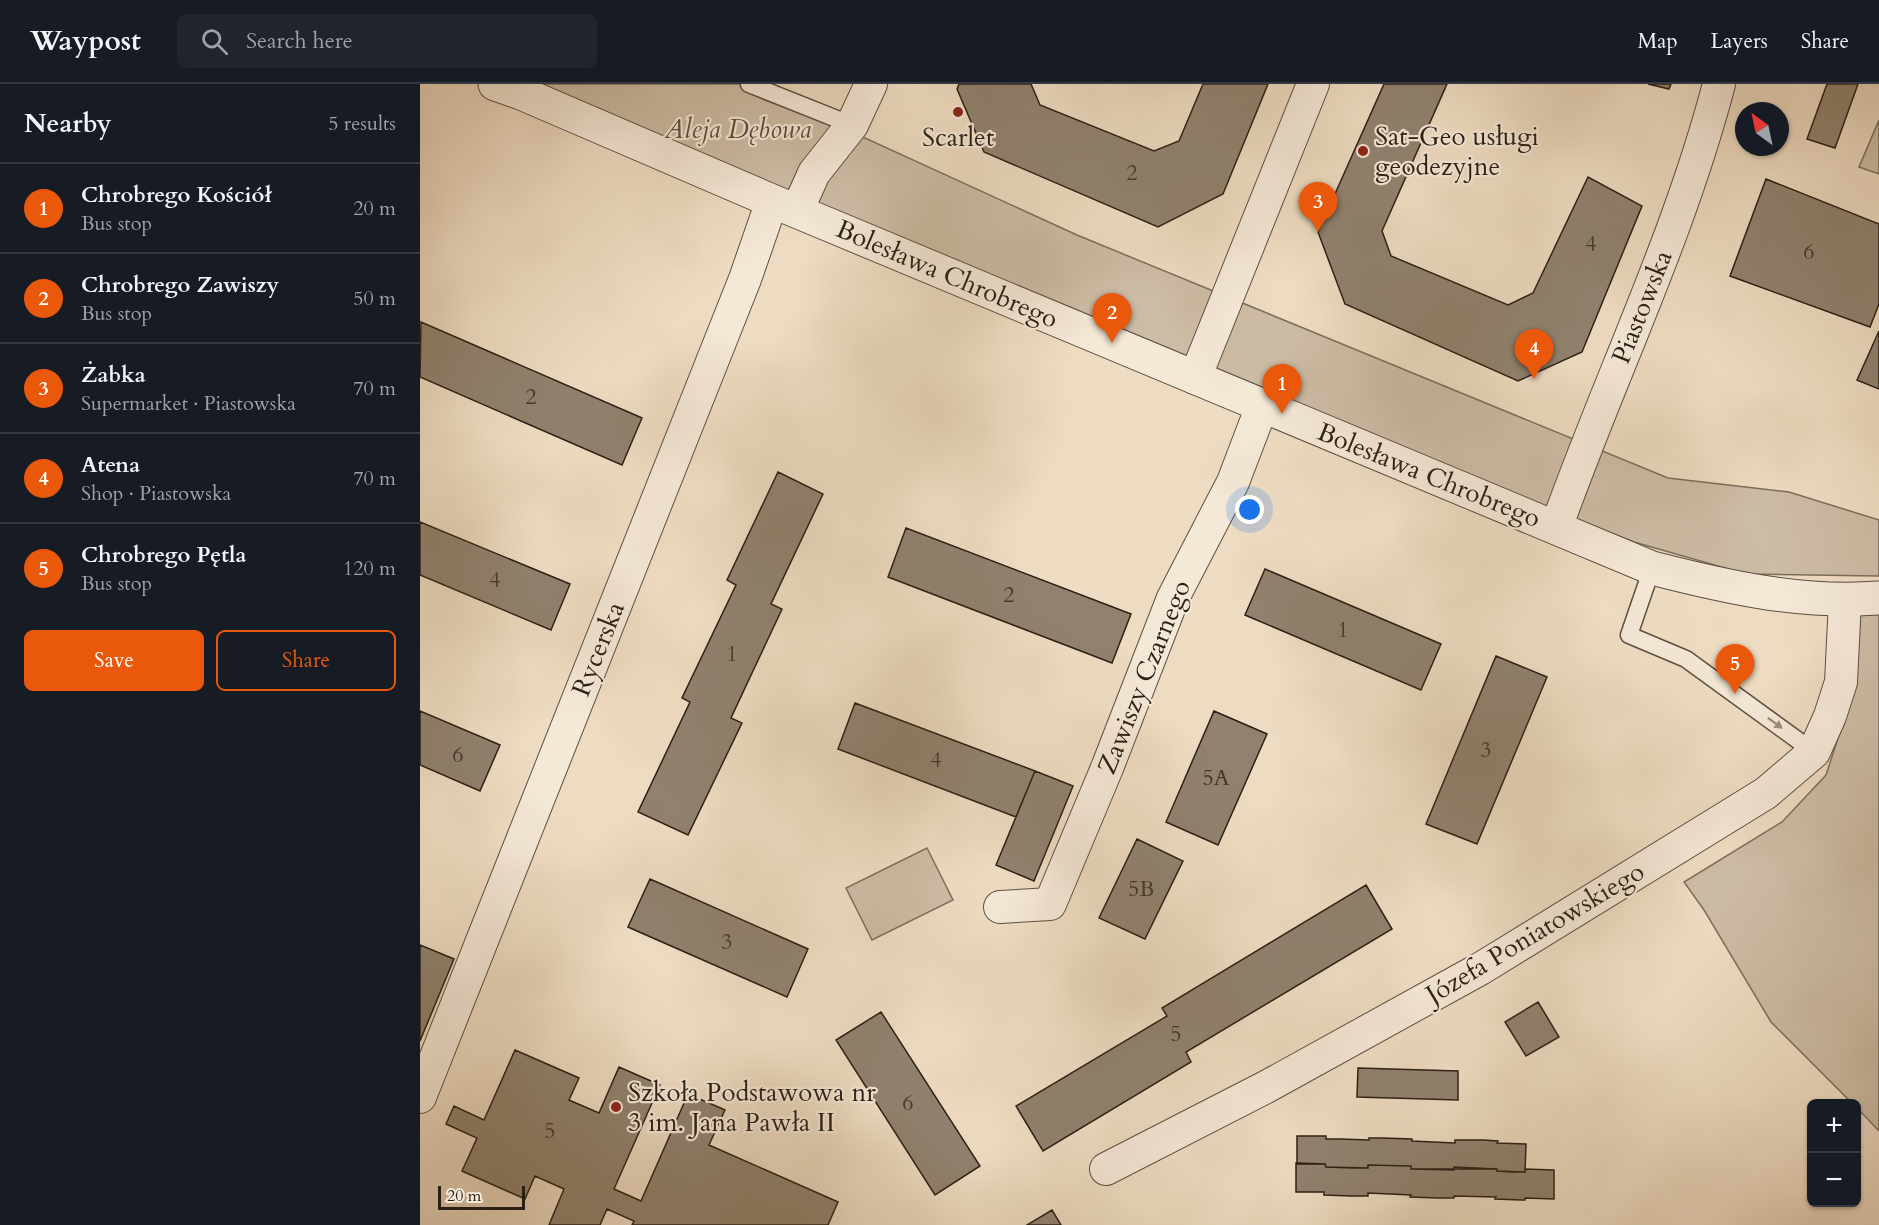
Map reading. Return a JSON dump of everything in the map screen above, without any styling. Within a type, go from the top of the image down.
[{"type":"street","name":"Bolesława Chrobrego","points":[[495,84],[1652,567],[1714,585],[1765,594],[1845,601],[1879,598]]},
{"type":"street","points":[[785,206],[852,125],[871,84]]},
{"type":"street","points":[[1195,378],[1313,84]]},
{"type":"street","name":"Piastowska","points":[[1556,528],[1591,433],[1685,198],[1719,84]]},
{"type":"street","name":"Rycerska","points":[[420,1096],[746,279],[785,206]]},
{"type":"street","name":"Zawiszy Czarnego","points":[[1000,907],[1050,904],[1107,768],[1173,598],[1233,482],[1262,406]]},
{"type":"street","name":"Józefa Poniatowskiego","points":[[1106,1170],[1266,1087],[1480,969],[1766,793],[1814,752],[1830,716],[1841,682],[1845,601]]},
{"type":"lane","points":[[749,84],[852,125]]},
{"type":"lane","points":[[1652,567],[1629,635],[1686,659],[1814,752]]},
{"type":"green space","name":"Aleja Dębowa","points":[[520,84],[747,84],[1077,235],[1668,478],[1789,492],[1879,520],[1879,576],[1746,574],[1634,542],[1151,353]]},
{"type":"green space","points":[[1879,120],[1879,174],[1859,167]]},
{"type":"green space","points":[[1879,605],[1879,1131],[1861,1112],[1861,1099],[1848,1099],[1771,1022],[1704,910],[1684,882],[1782,822],[1826,775],[1855,686],[1859,607]]},
{"type":"green space","points":[[927,848],[953,900],[872,940],[846,888]]},
{"type":"building","points":[[959,84],[1031,84],[1040,105],[1154,151],[1179,141],[1203,84],[1268,84],[1223,194],[1158,227],[984,152],[957,89]]},
{"type":"building","points":[[1384,84],[1447,84],[1382,231],[1391,256],[1508,305],[1533,293],[1588,177],[1642,206],[1582,352],[1518,381],[1345,304],[1318,232]]},
{"type":"building","points":[[1648,84],[1671,84],[1669,89]]},
{"type":"building","points":[[1827,84],[1858,84],[1835,148],[1807,139]]},
{"type":"building","points":[[1766,179],[1879,224],[1879,304],[1870,327],[1730,276]]},
{"type":"building","points":[[421,322],[642,418],[622,465],[420,377]]},
{"type":"building","points":[[1879,331],[1879,389],[1857,380]]},
{"type":"building","points":[[778,472],[823,494],[771,604],[782,609],[731,718],[742,723],[688,835],[638,812],[690,702],[682,698],[736,585],[727,580]]},
{"type":"building","points":[[420,522],[570,584],[551,630],[420,575]]},
{"type":"building","points":[[906,528],[1131,614],[1112,663],[888,577]]},
{"type":"building","points":[[1265,569],[1441,644],[1421,690],[1245,615]]},
{"type":"building","points":[[1496,656],[1547,677],[1477,844],[1426,824]]},
{"type":"building","points":[[855,703],[1035,771],[1016,817],[838,749]]},
{"type":"building","points":[[420,711],[500,745],[480,791],[420,765]]},
{"type":"building","points":[[1214,711],[1267,734],[1218,845],[1166,822]]},
{"type":"building","points":[[1035,771],[1073,786],[1034,881],[996,865]]},
{"type":"building","points":[[1137,839],[1183,861],[1145,939],[1099,918]]},
{"type":"building","points":[[650,879],[808,949],[787,997],[628,927]]},
{"type":"building","points":[[1366,885],[1392,929],[1186,1052],[1191,1062],[1043,1151],[1016,1106],[1167,1016],[1162,1008]]},
{"type":"building","points":[[420,945],[454,959],[420,1041]]},
{"type":"building","points":[[1538,1002],[1559,1037],[1526,1056],[1505,1022]]},
{"type":"building","points":[[881,1012],[980,1166],[935,1195],[836,1040]]},
{"type":"building","points":[[515,1050],[579,1078],[569,1100],[599,1113],[619,1067],[660,1085],[614,1189],[641,1201],[688,1094],[725,1110],[709,1145],[838,1202],[828,1225],[632,1225],[634,1221],[607,1209],[600,1225],[549,1225],[564,1189],[535,1176],[525,1199],[462,1171],[477,1138],[446,1124],[454,1106],[484,1120]]},
{"type":"building","points":[[1358,1068],[1458,1071],[1458,1100],[1357,1097]]},
{"type":"building","points":[[1297,1136],[1326,1136],[1326,1139],[1412,1139],[1412,1141],[1455,1143],[1455,1140],[1483,1140],[1526,1144],[1525,1172],[1497,1171],[1497,1169],[1411,1169],[1411,1166],[1368,1165],[1368,1168],[1354,1168],[1326,1167],[1325,1164],[1297,1164]]},
{"type":"building","points":[[1296,1163],[1325,1164],[1326,1167],[1411,1166],[1411,1169],[1454,1170],[1454,1167],[1511,1172],[1525,1172],[1525,1169],[1554,1170],[1554,1199],[1525,1198],[1521,1200],[1454,1196],[1454,1198],[1438,1198],[1368,1193],[1368,1196],[1351,1196],[1324,1195],[1324,1192],[1296,1192]]},
{"type":"building","points":[[1052,1210],[1061,1225],[1027,1225]]},
{"type":"place","name":"Scarlet","points":[[958,112]]},
{"type":"place","name":"Sat-Geo usługi geodezyjne","points":[[1363,151]]},
{"type":"place","name":"Żabka","points":[[1318,232]]},
{"type":"place","name":"Chrobrego Zawiszy","points":[[1112,343]]},
{"type":"place","name":"Atena","points":[[1534,379]]},
{"type":"place","name":"Chrobrego Kościół","points":[[1282,414]]},
{"type":"place","name":"Chrobrego Pętla","points":[[1735,694]]},
{"type":"place","name":"Szkoła Podstawowa nr 3 im. Jana Pawła II","points":[[616,1107]]}]
